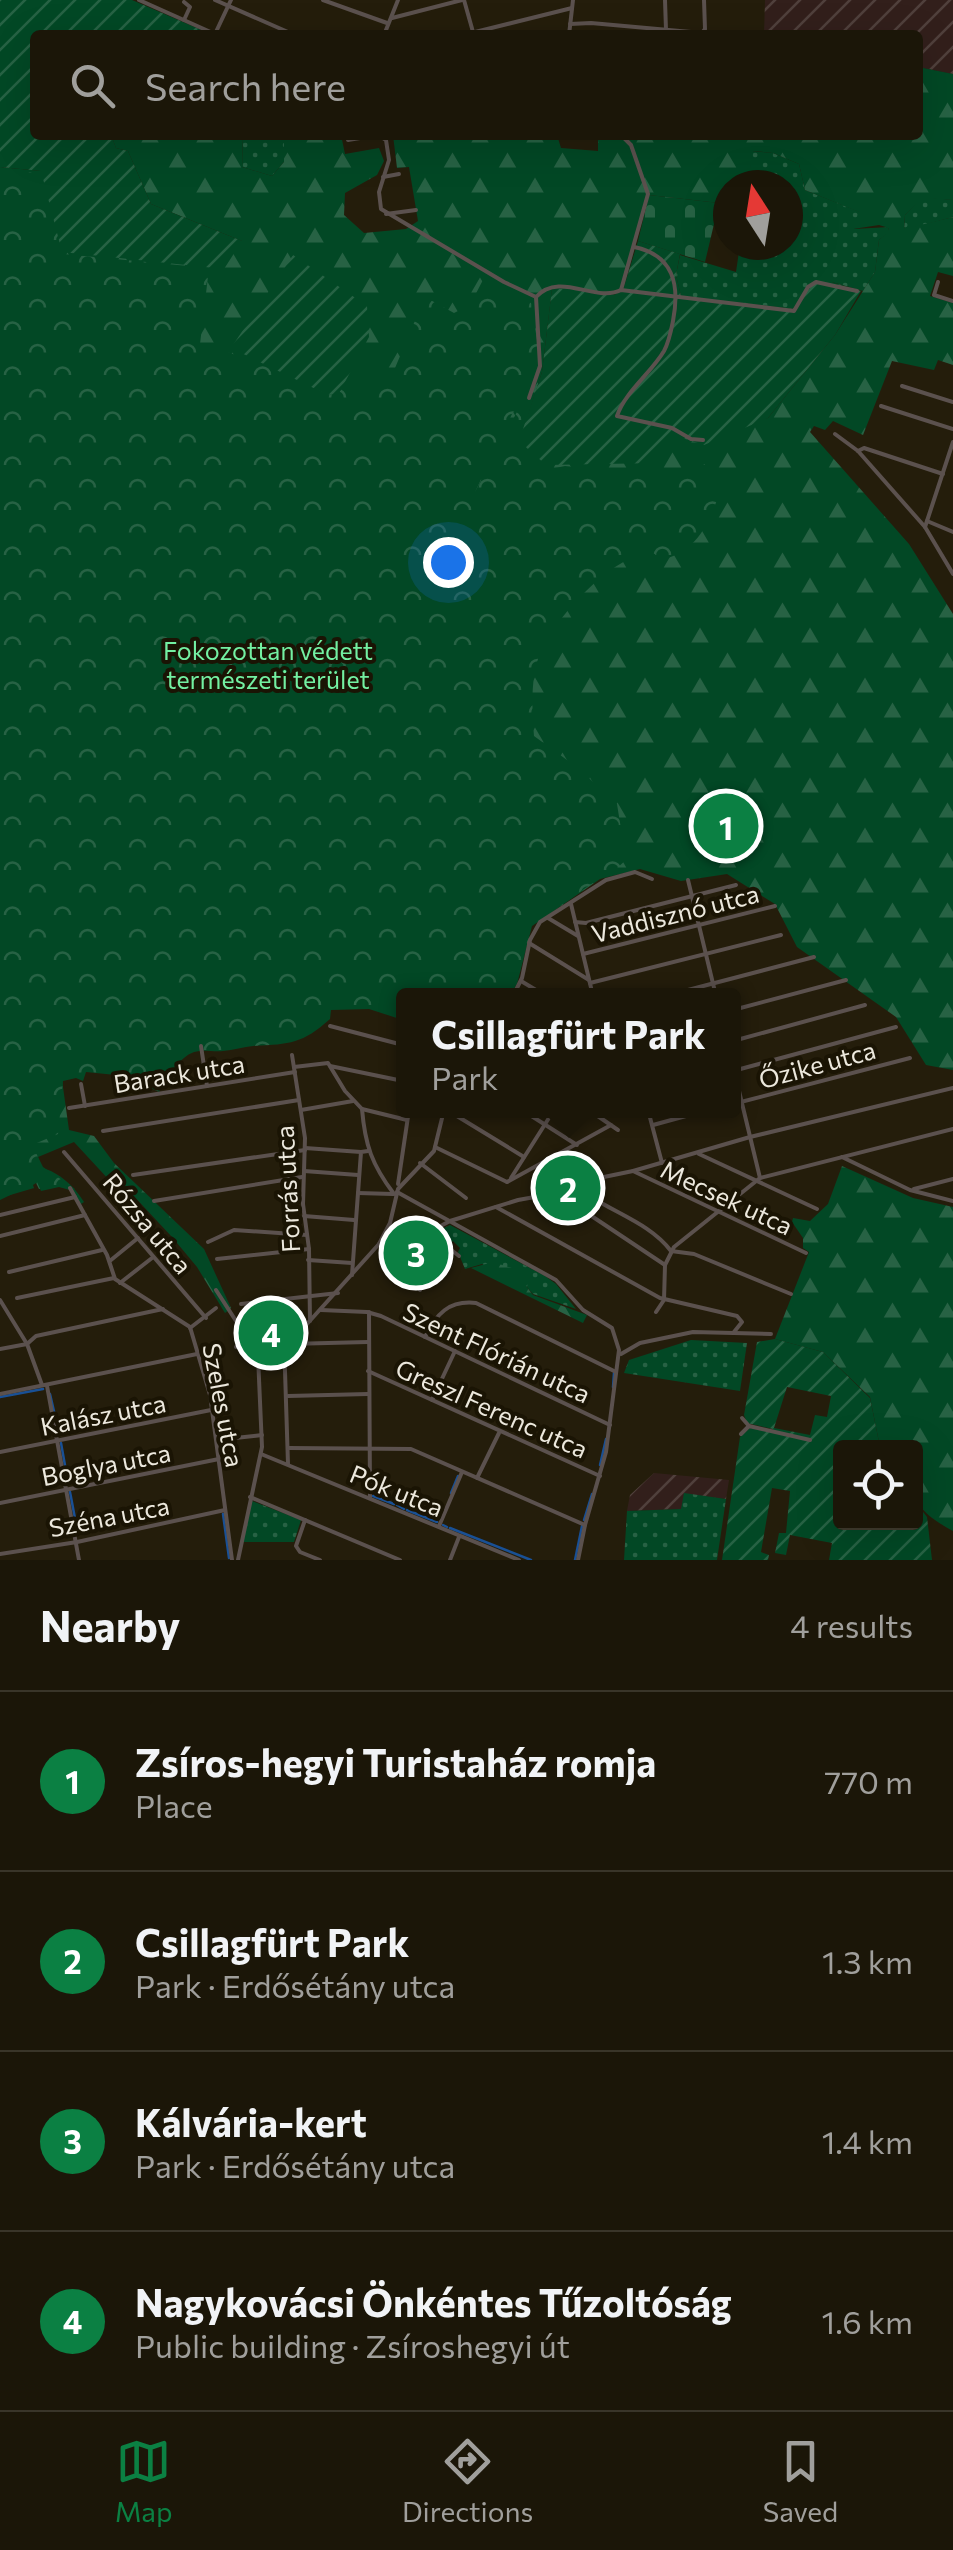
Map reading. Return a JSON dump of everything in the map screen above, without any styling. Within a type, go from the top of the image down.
[{"type":"street","points":[[139,0],[206,30]]},
{"type":"street","points":[[215,0],[230,3],[284,30]]},
{"type":"street","points":[[323,0],[387,23]]},
{"type":"street","points":[[385,30],[398,0]]},
{"type":"street","points":[[392,18],[463,0],[473,30]]},
{"type":"street","points":[[569,30],[573,0]]},
{"type":"street","points":[[570,24],[591,22],[666,30],[665,0]]},
{"type":"street","points":[[704,0],[705,30]]},
{"type":"street","points":[[184,2],[190,7],[184,20]]},
{"type":"street","points":[[217,30],[230,3]]},
{"type":"street","points":[[482,30],[572,8]]},
{"type":"street","points":[[385,140],[389,160],[379,205],[386,214],[536,297]]},
{"type":"street","points":[[621,290],[648,194],[626,140]]},
{"type":"street","points":[[383,177],[400,174]]},
{"type":"street","points":[[386,214],[416,210]]},
{"type":"street","points":[[634,247],[651,252],[665,263],[674,279],[677,297],[664,351],[617,416],[703,440]]},
{"type":"street","points":[[536,297],[550,287],[579,287],[611,294],[621,290],[794,311],[808,286],[816,282],[857,291]]},
{"type":"street","points":[[938,282],[934,295],[953,300]]},
{"type":"street","points":[[529,398],[540,366],[536,297]]},
{"type":"street","points":[[902,386],[953,402]]},
{"type":"street","points":[[881,406],[953,429]]},
{"type":"street","points":[[836,434],[858,451],[926,524],[953,574]]},
{"type":"street","points":[[926,524],[953,442]]},
{"type":"street","points":[[858,451],[864,448],[953,474]]},
{"type":"street","points":[[926,524],[953,532]]},
{"type":"street","points":[[518,988],[535,928],[607,879],[635,872],[652,879]]},
{"type":"street","points":[[688,880],[714,988]]},
{"type":"street","points":[[575,922],[736,886]]},
{"type":"street","points":[[572,903],[591,988]]},
{"type":"street","name":"Vaddisznó utca","points":[[583,954],[775,906]]},
{"type":"street","points":[[548,918],[578,936]]},
{"type":"street","points":[[529,943],[589,982],[781,936]]},
{"type":"street","points":[[697,988],[814,957]]},
{"type":"street","points":[[741,1008],[846,980]]},
{"type":"street","points":[[521,981],[533,988]]},
{"type":"street","points":[[741,1039],[865,1005]]},
{"type":"street","points":[[330,1026],[396,1044]]},
{"type":"street","points":[[741,1067],[896,1028]]},
{"type":"street","points":[[202,1046],[207,1086]]},
{"type":"street","name":"Forrás utca","points":[[292,1055],[305,1149],[310,1322]]},
{"type":"street","name":"Őzike utca","points":[[742,1102],[910,1058]]},
{"type":"street","points":[[329,1065],[362,1110],[396,1118]]},
{"type":"street","name":"Barack utca","points":[[69,1108],[329,1065],[396,1079]]},
{"type":"street","points":[[82,1084],[85,1106]]},
{"type":"street","points":[[380,1244],[399,1247],[450,1221],[557,1192],[580,1176],[599,1178],[634,1171],[750,1137],[953,1088]]},
{"type":"street","points":[[741,1098],[759,1180]]},
{"type":"street","points":[[103,1132],[299,1100]]},
{"type":"street","points":[[301,1110],[353,1101]]},
{"type":"street","points":[[352,1278],[358,1175],[365,1152],[362,1110]]},
{"type":"street","points":[[285,1341],[310,1322],[380,1244],[390,1221],[406,1120],[397,1118]]},
{"type":"street","points":[[396,1192],[435,1147],[443,1118]]},
{"type":"street","points":[[458,1118],[524,1157]]},
{"type":"street","points":[[535,1118],[577,1144]]},
{"type":"street","points":[[508,1182],[549,1118]]},
{"type":"street","points":[[602,1118],[618,1130]]},
{"type":"street","points":[[650,1118],[662,1162]]},
{"type":"street","points":[[652,1125],[678,1118]]},
{"type":"street","points":[[508,1182],[611,1125]]},
{"type":"street","points":[[656,1312],[664,1300],[671,1251],[759,1180],[953,1129]]},
{"type":"street","points":[[435,1147],[508,1182]]},
{"type":"street","points":[[133,1175],[305,1149],[365,1152],[396,1192],[556,1280],[583,1310],[612,1328],[618,1358],[610,1425],[578,1560]]},
{"type":"street","name":"Rózsa utca","points":[[64,1152],[206,1318]]},
{"type":"street","points":[[696,1153],[817,1209]]},
{"type":"street","points":[[842,1158],[910,1190],[953,1201]]},
{"type":"street","points":[[420,1163],[466,1198]]},
{"type":"street","name":"Mecsek utca","points":[[634,1171],[806,1254]]},
{"type":"street","points":[[154,1201],[304,1174],[358,1175]]},
{"type":"street","points":[[910,1190],[953,1179]]},
{"type":"street","points":[[571,1181],[588,1196],[653,1232],[671,1251],[694,1254],[790,1294]]},
{"type":"street","points":[[17,1298],[114,1278],[104,1249],[70,1188]]},
{"type":"street","points":[[357,1192],[396,1192]]},
{"type":"street","points":[[557,1192],[666,1265]]},
{"type":"street","points":[[0,1216],[75,1197]]},
{"type":"street","points":[[496,1207],[664,1300],[737,1316],[742,1322],[734,1332]]},
{"type":"street","points":[[0,1236],[85,1215]]},
{"type":"street","points":[[304,1216],[354,1220]]},
{"type":"street","points":[[208,1242],[234,1230],[307,1235]]},
{"type":"street","points":[[428,1230],[459,1256]]},
{"type":"street","points":[[109,1261],[138,1238]]},
{"type":"street","points":[[399,1247],[420,1290]]},
{"type":"street","points":[[10,1272],[104,1249]]},
{"type":"street","points":[[216,1259],[309,1249]]},
{"type":"street","points":[[120,1283],[154,1257]]},
{"type":"street","points":[[308,1260],[352,1263]]},
{"type":"street","name":"Szeles utca","points":[[114,1278],[190,1328],[212,1410],[224,1510],[235,1560]]},
{"type":"street","points":[[216,1290],[257,1356],[261,1454],[235,1560]]},
{"type":"street","points":[[242,1304],[338,1293]]},
{"type":"street","points":[[0,1300],[27,1344],[45,1386],[68,1490],[78,1560]]},
{"type":"street","points":[[425,1336],[442,1311],[460,1303],[476,1302],[616,1372]]},
{"type":"street","points":[[190,1328],[216,1308]]},
{"type":"street","points":[[0,1349],[27,1344],[36,1336],[163,1309]]},
{"type":"street","points":[[321,1310],[369,1312],[370,1498]]},
{"type":"street","name":"Szent Flórián utca","points":[[369,1312],[610,1425]]},
{"type":"street","points":[[618,1358],[626,1349],[692,1332],[771,1334]]},
{"type":"street","points":[[257,1356],[266,1347],[285,1341],[368,1342]]},
{"type":"street","points":[[285,1341],[288,1464]]},
{"type":"street","points":[[236,1347],[246,1346],[257,1356]]},
{"type":"street","points":[[432,1400],[455,1351]]},
{"type":"street","points":[[0,1394],[197,1354]]},
{"type":"street","name":"Greszl Ferenc utca","points":[[368,1371],[600,1476]]},
{"type":"street","points":[[288,1396],[369,1394]]},
{"type":"street","name":"Kalász utca","points":[[0,1452],[212,1410]]},
{"type":"street","points":[[742,1418],[749,1426],[810,1440]]},
{"type":"street","points":[[740,1434],[749,1426]]},
{"type":"street","points":[[477,1478],[500,1431]]},
{"type":"street","points":[[217,1440],[262,1435]]},
{"type":"street","points":[[289,1448],[411,1450],[584,1524]]},
{"type":"street","name":"Pók utca","points":[[261,1454],[519,1560]]},
{"type":"street","name":"Boglya utca","points":[[0,1503],[219,1459]]},
{"type":"street","points":[[439,1526],[462,1472]]},
{"type":"street","points":[[250,1497],[400,1560]]},
{"type":"street","name":"Széna utca","points":[[0,1554],[77,1542],[224,1510]]},
{"type":"street","points":[[306,1520],[296,1546],[316,1560]]},
{"type":"street","points":[[450,1560],[460,1536]]},
{"type":"shaded area","points":[[765,0],[953,0],[953,74],[923,68],[923,30],[764,30]]},
{"type":"shaded area","points":[[654,1473],[729,1480],[726,1499],[685,1494],[682,1509],[627,1511],[630,1495]]},
{"type":"green space","points":[[0,0],[132,0],[201,30],[30,30],[30,140],[113,140],[116,148],[128,151],[151,204],[242,241],[224,269],[62,252],[41,171],[0,167]]},
{"type":"green space","points":[[923,68],[953,74],[953,200],[922,198],[905,215],[904,229],[953,217],[953,276],[938,272],[930,296],[953,303],[953,365],[938,360],[934,370],[892,361],[863,435],[833,421],[825,430],[814,426],[810,432],[909,544],[953,614],[953,1070],[926,1065],[896,1017],[797,947],[775,904],[727,874],[681,881],[640,869],[600,879],[532,926],[514,988],[396,988],[396,997],[355,1001],[129,1074],[87,1070],[62,1080],[69,1130],[94,1136],[114,1163],[204,1249],[231,1308],[225,1313],[197,1267],[172,1237],[130,1192],[111,1182],[74,1142],[38,1157],[42,1168],[66,1181],[84,1202],[81,1204],[73,1191],[56,1186],[39,1189],[36,1183],[34,1188],[0,1198],[0,167],[41,171],[242,241],[151,204],[128,151],[116,148],[113,140],[243,140],[242,167],[272,176],[284,162],[284,140],[342,140],[345,154],[379,148],[384,161],[377,175],[345,193],[344,215],[364,233],[406,229],[418,221],[409,167],[397,168],[394,140],[559,140],[561,148],[598,151],[598,140],[923,140]],"holes":[[[753,151],[773,153],[799,164],[805,190],[859,212],[853,229],[879,225],[889,228],[879,240],[875,272],[835,335],[768,418],[670,433],[520,441],[542,372],[552,289],[613,295],[624,287],[649,195],[713,202],[713,170],[750,170]]]},
{"type":"green space","points":[[243,140],[284,140],[284,162],[272,176],[242,167]]},
{"type":"green space","points":[[752,151],[773,153],[799,164],[800,170],[750,170]]},
{"type":"green space","name":"Fokozottan védett természeti terület","points":[[43,172],[63,254],[209,268],[200,344],[272,366],[327,394],[337,395],[344,386],[395,368],[425,297],[454,313],[470,305],[485,276],[531,303],[539,381],[512,414],[475,492],[518,410],[534,424],[525,421],[520,427],[530,473],[565,466],[682,478],[685,468],[704,464],[723,483],[708,521],[694,542],[658,561],[655,554],[640,555],[606,574],[573,604],[541,651],[533,682],[534,736],[578,768],[617,804],[626,860],[531,926],[513,988],[396,988],[396,1018],[369,1009],[331,1010],[330,1019],[295,1041],[194,1052],[178,1063],[159,1092],[126,1076],[86,1072],[83,1081],[63,1081],[58,1134],[32,1145],[43,1167],[75,1189],[41,1191],[37,1182],[0,1200],[0,173]]},
{"type":"green space","points":[[803,181],[805,190],[860,212],[854,229],[889,227],[879,240],[875,272],[863,291],[832,282],[795,309],[681,296],[676,275],[680,255],[736,272],[738,260],[803,260]]},
{"type":"green space","points":[[649,195],[713,202],[713,228],[705,262],[638,241]]},
{"type":"green space","points":[[922,197],[953,200],[953,217],[904,230],[905,215]]},
{"type":"green space","points":[[638,241],[680,254],[676,275],[681,296],[794,309],[810,281],[832,282],[861,291],[835,335],[768,418],[704,445],[670,434],[659,463],[546,465],[519,441],[542,372],[552,288],[614,295],[624,287]]},
{"type":"green space","points":[[293,255],[367,306],[369,337],[338,395],[326,394],[231,348]]},
{"type":"green space","points":[[842,1166],[913,1198],[953,1207],[953,1531],[923,1509],[923,1440],[879,1440],[870,1397],[823,1352],[775,1339],[809,1252],[803,1248],[803,1238],[793,1218],[810,1221],[828,1204]]},
{"type":"green space","points":[[450,1225],[545,1276],[576,1309],[533,1294],[526,1286],[482,1264],[465,1269],[460,1248],[433,1233]]},
{"type":"green space","points":[[493,1262],[527,1273],[530,1282],[526,1286],[533,1295],[587,1315],[583,1323],[471,1268]]},
{"type":"green space","points":[[775,1339],[823,1352],[870,1398],[879,1440],[833,1440],[833,1530],[923,1530],[923,1512],[932,1560],[829,1560],[832,1543],[790,1535],[786,1555],[775,1553],[779,1533],[786,1533],[790,1491],[772,1488],[761,1552],[769,1555],[768,1560],[722,1560],[740,1437],[750,1428],[771,1432],[773,1429],[747,1423],[744,1415],[757,1342]],"holes":[[[787,1387],[831,1396],[827,1417],[815,1415],[810,1435],[774,1428]]]},
{"type":"green space","points":[[691,1340],[747,1343],[740,1391],[624,1373],[629,1360]]},
{"type":"green space","points":[[684,1493],[726,1499],[717,1560],[624,1560],[627,1511],[681,1509]]},
{"type":"green space","points":[[252,1501],[301,1520],[294,1542],[243,1542]]},
{"type":"waterway","points":[[613,1387],[614,1373]]},
{"type":"waterway","points":[[0,1397],[43,1389]]},
{"type":"waterway","points":[[50,1394],[59,1433]]},
{"type":"waterway","points":[[600,1465],[606,1439]]},
{"type":"waterway","points":[[61,1443],[68,1482]]},
{"type":"waterway","points":[[451,1493],[458,1476]]},
{"type":"waterway","points":[[70,1492],[78,1534]]},
{"type":"waterway","points":[[584,1520],[592,1494]]},
{"type":"waterway","points":[[373,1496],[394,1504]]},
{"type":"waterway","points":[[397,1505],[404,1509]]},
{"type":"waterway","points":[[407,1510],[437,1522]]},
{"type":"waterway","points":[[223,1514],[229,1558]]},
{"type":"waterway","points":[[443,1525],[447,1527]]},
{"type":"waterway","points":[[575,1560],[582,1526]]},
{"type":"waterway","points":[[450,1528],[531,1560]]},
{"type":"place","name":"Zsíros-hegyi Turistaház romja","points":[[726,826]]},
{"type":"place","name":"Csillagfürt Park","points":[[568,1188]]},
{"type":"place","name":"Kálvária-kert","points":[[416,1253]]},
{"type":"place","name":"Nagykovácsi Önkéntes Tűzoltóság","points":[[271,1333]]}]
